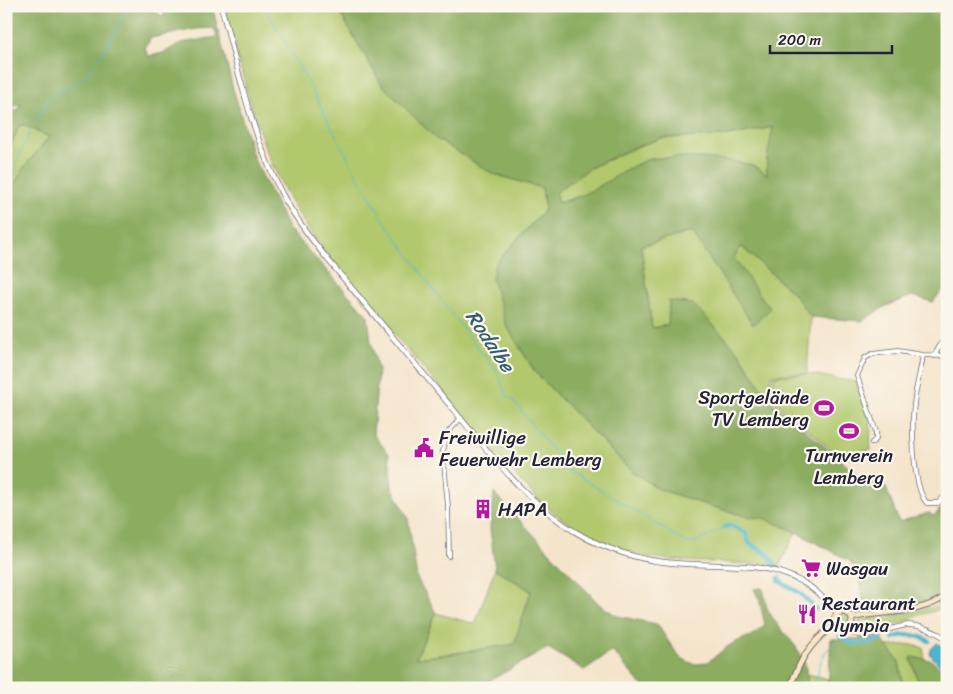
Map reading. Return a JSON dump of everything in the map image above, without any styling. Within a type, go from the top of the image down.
[{"type":"main road","points":[[852,618],[924,607],[936,603],[947,595]]},
{"type":"main road","points":[[842,611],[847,612],[852,618],[852,623],[848,629],[842,630],[834,625],[833,620],[837,613],[842,611]]},
{"type":"main road","points":[[790,688],[802,657],[817,639],[834,625]]},
{"type":"street","points":[[221,6],[258,138],[290,207],[318,248],[495,458],[531,497],[558,520],[586,538],[617,551],[647,560],[748,566],[785,574],[811,588],[837,613]]},
{"type":"street","points":[[934,356],[947,334]]},
{"type":"street","points":[[872,443],[876,439],[876,432],[857,376],[863,361],[872,354],[893,351],[947,356]]},
{"type":"street","points":[[922,355],[914,406],[914,456],[923,497],[929,504],[938,503],[947,494]]},
{"type":"street","points":[[449,556],[448,506],[443,452],[449,431],[461,418]]},
{"type":"street","points":[[848,629],[853,634],[860,636],[912,625],[928,629],[947,639]]},
{"type":"green space","points":[[6,6],[149,6],[152,13],[156,6],[160,6],[156,12],[164,17],[164,6],[212,6],[232,85],[254,159],[288,228],[368,316],[371,342],[378,370],[373,434],[389,454],[392,487],[408,518],[417,578],[436,613],[416,658],[514,644],[531,591],[495,569],[490,528],[494,493],[599,604],[617,616],[657,624],[676,652],[688,662],[696,664],[708,662],[728,646],[755,634],[762,628],[765,624],[759,599],[754,589],[762,588],[768,610],[801,654],[807,675],[806,688],[644,688],[612,651],[584,670],[548,648],[489,681],[484,688],[6,688],[6,201],[22,170],[49,137],[24,125],[19,126],[6,158],[6,113],[19,109],[20,105],[6,108]],"holes":[[[214,28],[217,37],[181,43],[163,53],[148,56],[145,48],[151,38],[196,29]]]},
{"type":"green space","points":[[224,6],[336,6],[382,85],[493,174],[542,188],[545,209],[495,264],[506,325],[535,372],[631,471],[659,489],[748,517],[763,517],[796,532],[780,567],[665,559],[642,556],[620,550],[599,541],[566,522],[525,485],[499,458],[358,293],[319,245],[302,220],[273,166],[258,128]]},
{"type":"green space","points":[[336,6],[947,6],[947,284],[933,302],[912,296],[886,306],[862,321],[811,317],[793,293],[741,246],[734,258],[770,309],[753,325],[692,232],[641,246],[652,328],[668,325],[669,301],[693,304],[739,352],[768,399],[864,480],[885,485],[899,522],[929,513],[933,516],[947,501],[947,588],[940,594],[921,601],[870,608],[863,602],[859,578],[850,561],[796,532],[763,518],[749,517],[659,489],[631,471],[535,372],[506,325],[492,279],[495,264],[545,209],[542,188],[493,174],[435,138],[382,85]],"holes":[[[773,127],[767,159],[767,175],[754,166],[732,161],[682,157],[653,159],[633,166],[582,195],[558,203],[556,192],[590,168],[636,147],[662,138],[728,136]]]},
{"type":"green space","points":[[24,125],[49,137],[22,170],[6,201],[6,158],[19,126]]},
{"type":"green space","points":[[774,127],[767,159],[767,175],[755,166],[707,159],[627,169],[614,179],[586,194],[558,203],[556,192],[590,168],[636,147],[662,138],[728,136]]},
{"type":"green space","points":[[692,232],[770,309],[733,258],[741,246],[793,293],[811,317],[807,373],[772,375],[768,399],[739,352],[668,325],[652,328],[641,246]]},
{"type":"green space","name":"Sportgelände TV Lemberg","points":[[809,374],[856,382],[868,411],[871,425],[871,450],[861,451],[861,460],[840,457],[771,399],[774,376]]},
{"type":"green space","points":[[495,569],[531,591],[514,645],[416,658],[436,613],[475,624]]},
{"type":"green space","points":[[947,598],[947,603],[938,610],[916,616],[908,621],[863,632],[856,631],[854,628],[857,622],[866,619],[887,617],[936,606]]},
{"type":"green space","points":[[842,613],[847,615],[849,620],[847,625],[842,627],[837,625],[835,620],[837,615]]},
{"type":"green space","points":[[880,637],[899,662],[904,688],[828,688],[831,639]]},
{"type":"green space","points":[[914,645],[923,648],[925,659],[911,658],[920,688],[904,688],[899,662],[887,646]]},
{"type":"green space","points":[[911,657],[931,660],[947,675],[947,688],[920,688]]},
{"type":"green space","points":[[808,674],[828,679],[828,688],[806,688]]},
{"type":"water","points":[[937,643],[947,649],[947,674],[930,654],[931,649]]},
{"type":"waterway","points":[[35,121],[48,98],[77,82],[94,65],[114,34],[125,6]]},
{"type":"waterway","name":"Rodalbe","points":[[264,6],[383,219],[433,289],[499,375],[506,395],[513,400],[551,449],[558,451],[558,458],[562,460],[559,464],[687,543],[697,542],[725,527]]},
{"type":"waterway","points":[[6,193],[14,180],[16,162],[32,128]]},
{"type":"waterway","name":"Rodalbe","points":[[725,527],[731,525],[746,533],[749,543],[768,554],[775,565]]},
{"type":"waterway","name":"Rodalbe","points":[[779,578],[779,581],[800,593],[816,609]]},
{"type":"waterway","points":[[816,688],[821,661],[827,650],[838,640],[840,635]]},
{"type":"waterway","name":"Rodalbe","points":[[840,635],[851,643],[872,641]]},
{"type":"waterway","name":"Rodalbe","points":[[893,638],[911,635],[929,641]]},
{"type":"waterway","name":"Rodalbe","points":[[876,640],[882,639]]},
{"type":"place","name":"Sportgelände TV Lemberg","points":[[824,408]]},
{"type":"place","name":"Turnverein Lemberg","points":[[849,431]]},
{"type":"place","name":"Freiwillige Feuerwehr Lemberg","points":[[424,448]]},
{"type":"place","name":"HAPA","points":[[483,509]]},
{"type":"place","name":"Wasgau","points":[[811,568]]},
{"type":"place","name":"Restaurant Olympia","points":[[807,614]]}]
